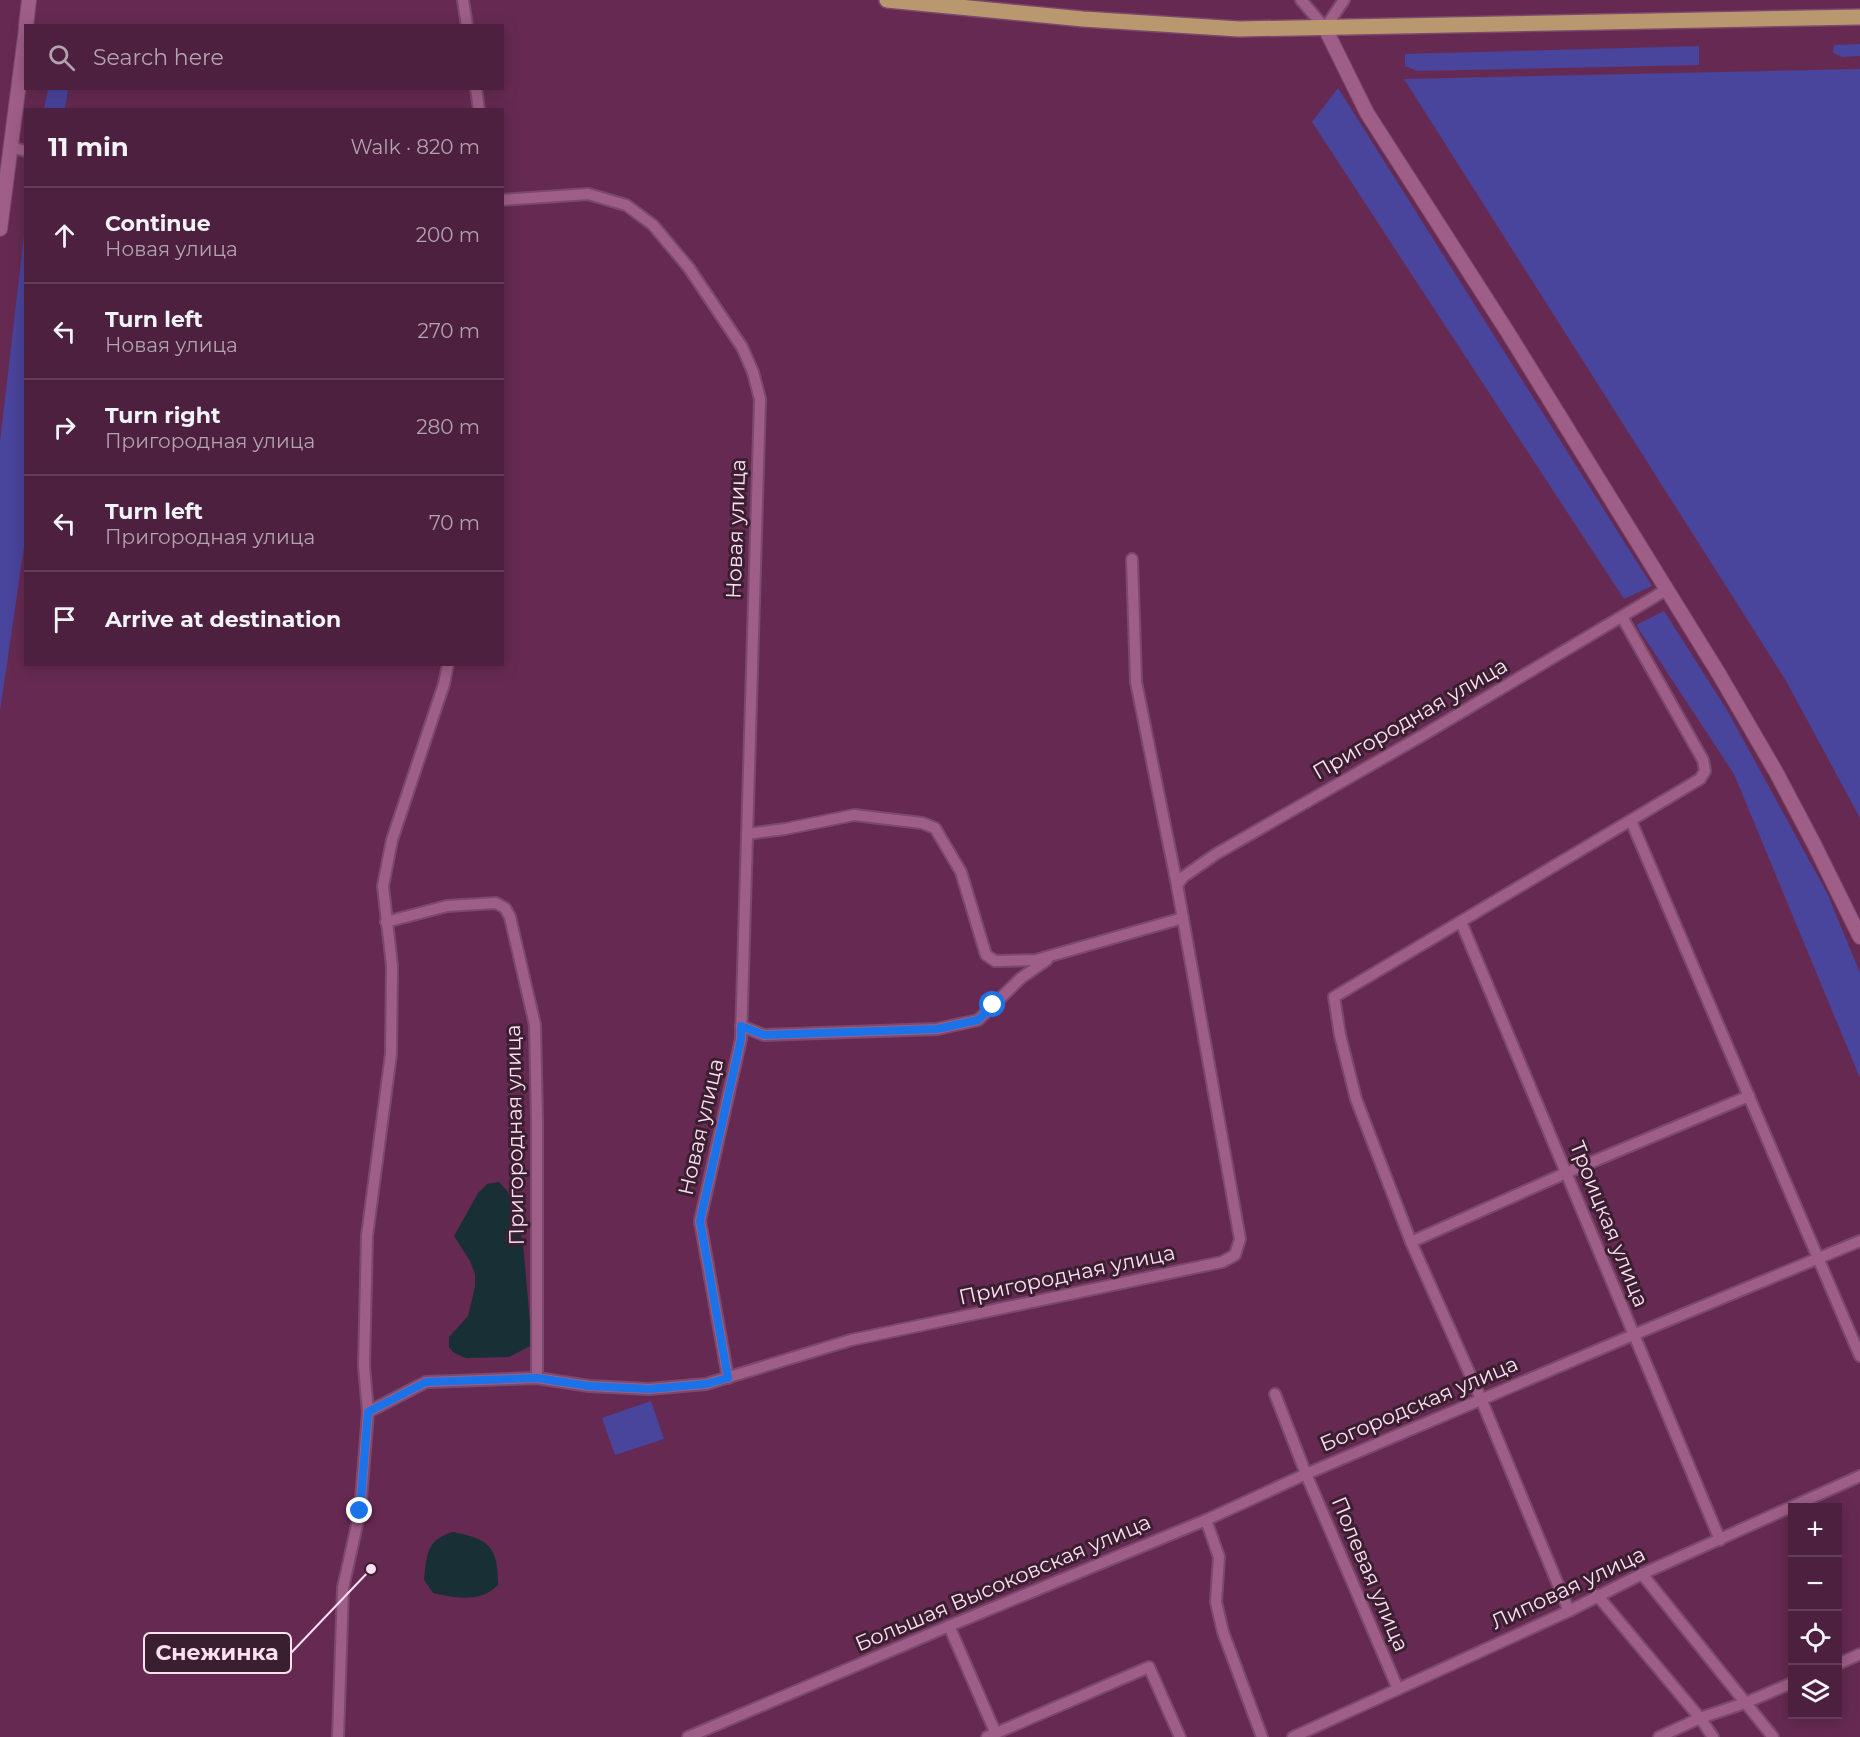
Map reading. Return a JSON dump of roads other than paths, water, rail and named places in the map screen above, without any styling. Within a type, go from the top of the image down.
[{"type":"main road","points":[[887,0],[1155,25],[1239,29],[1860,17]]},
{"type":"street","points":[[26,24],[29,0]]},
{"type":"street","points":[[463,0],[467,24]]},
{"type":"street","points":[[1301,0],[1325,28],[1367,113],[1507,331],[1719,674],[1776,772],[1860,937]]},
{"type":"street","points":[[1325,28],[1344,0]]},
{"type":"street","points":[[0,229],[24,42]]},
{"type":"street","points":[[476,90],[479,108]]},
{"type":"street","points":[[10,147],[24,150]]},
{"type":"street","name":"Новая улица","points":[[504,200],[588,194],[626,205],[653,225],[689,268],[742,347],[753,372],[760,399],[741,1039],[700,1221],[728,1378]]},
{"type":"street","name":"Пригородная улица","points":[[368,1412],[426,1382],[537,1378],[589,1386],[649,1389],[706,1384],[851,1340],[1222,1262],[1235,1255],[1240,1239],[1177,885],[1136,682],[1132,559]]},
{"type":"street","name":"Пригородная улица","points":[[1177,885],[1183,877],[1216,854],[1425,734],[1666,590]]},
{"type":"street","points":[[1569,1611],[1481,1399],[1411,1242],[1356,1099],[1340,1035],[1334,997],[1700,779],[1705,771],[1703,760],[1622,617]]},
{"type":"street","points":[[338,1737],[343,1588],[360,1511],[368,1412],[364,1366],[368,1236],[391,1054],[392,966],[383,886],[392,840],[444,684],[448,666]]},
{"type":"street","points":[[747,834],[854,815],[922,823],[935,828],[961,872],[986,956],[995,961],[1036,960],[1183,918]]},
{"type":"street","points":[[1630,821],[1860,1356]]},
{"type":"street","name":"Пригородная улица","points":[[386,922],[447,906],[496,903],[505,908],[510,917],[535,1025],[537,1378]]},
{"type":"street","name":"Троицкая улица","points":[[1461,922],[1568,1172],[1633,1335],[1720,1540]]},
{"type":"street","points":[[741,1026],[764,1035],[937,1029],[978,1020],[1021,978],[1052,956]]},
{"type":"street","points":[[1411,1242],[1568,1172],[1749,1096]]},
{"type":"street","name":"Богородская улица","points":[[1206,1520],[1306,1474],[1481,1399],[1860,1241]]},
{"type":"street","name":"Полевая улица","points":[[1275,1394],[1306,1474],[1398,1689]]},
{"type":"street","name":"Липовая улица","points":[[1293,1737],[1569,1611],[1642,1574],[1860,1476]]},
{"type":"street","points":[[1206,1520],[1219,1557],[1216,1602],[1223,1632],[1262,1737]]},
{"type":"street","name":"Большая Высоковская улица","points":[[688,1737],[1206,1520]]},
{"type":"street","points":[[1642,1574],[1773,1737]]},
{"type":"street","points":[[1598,1595],[1700,1718],[1713,1737]]},
{"type":"street","points":[[949,1626],[992,1735],[1149,1667],[1180,1737]]},
{"type":"street","points":[[1842,1662],[1860,1654]]},
{"type":"street","points":[[1659,1737],[1700,1718],[1745,1703],[1788,1685]]},
{"type":"water","points":[[499,1182],[508,1192],[523,1243],[532,1345],[509,1357],[466,1358],[454,1353],[449,1347],[449,1337],[468,1316],[475,1287],[475,1274],[470,1261],[454,1236],[478,1193],[487,1184]]},
{"type":"water","points":[[453,1532],[476,1538],[494,1553],[498,1585],[484,1595],[467,1598],[433,1593],[424,1580],[427,1555],[433,1544],[437,1539]]},
{"type":"place","name":"Снежинка","points":[[371,1569]]}]
